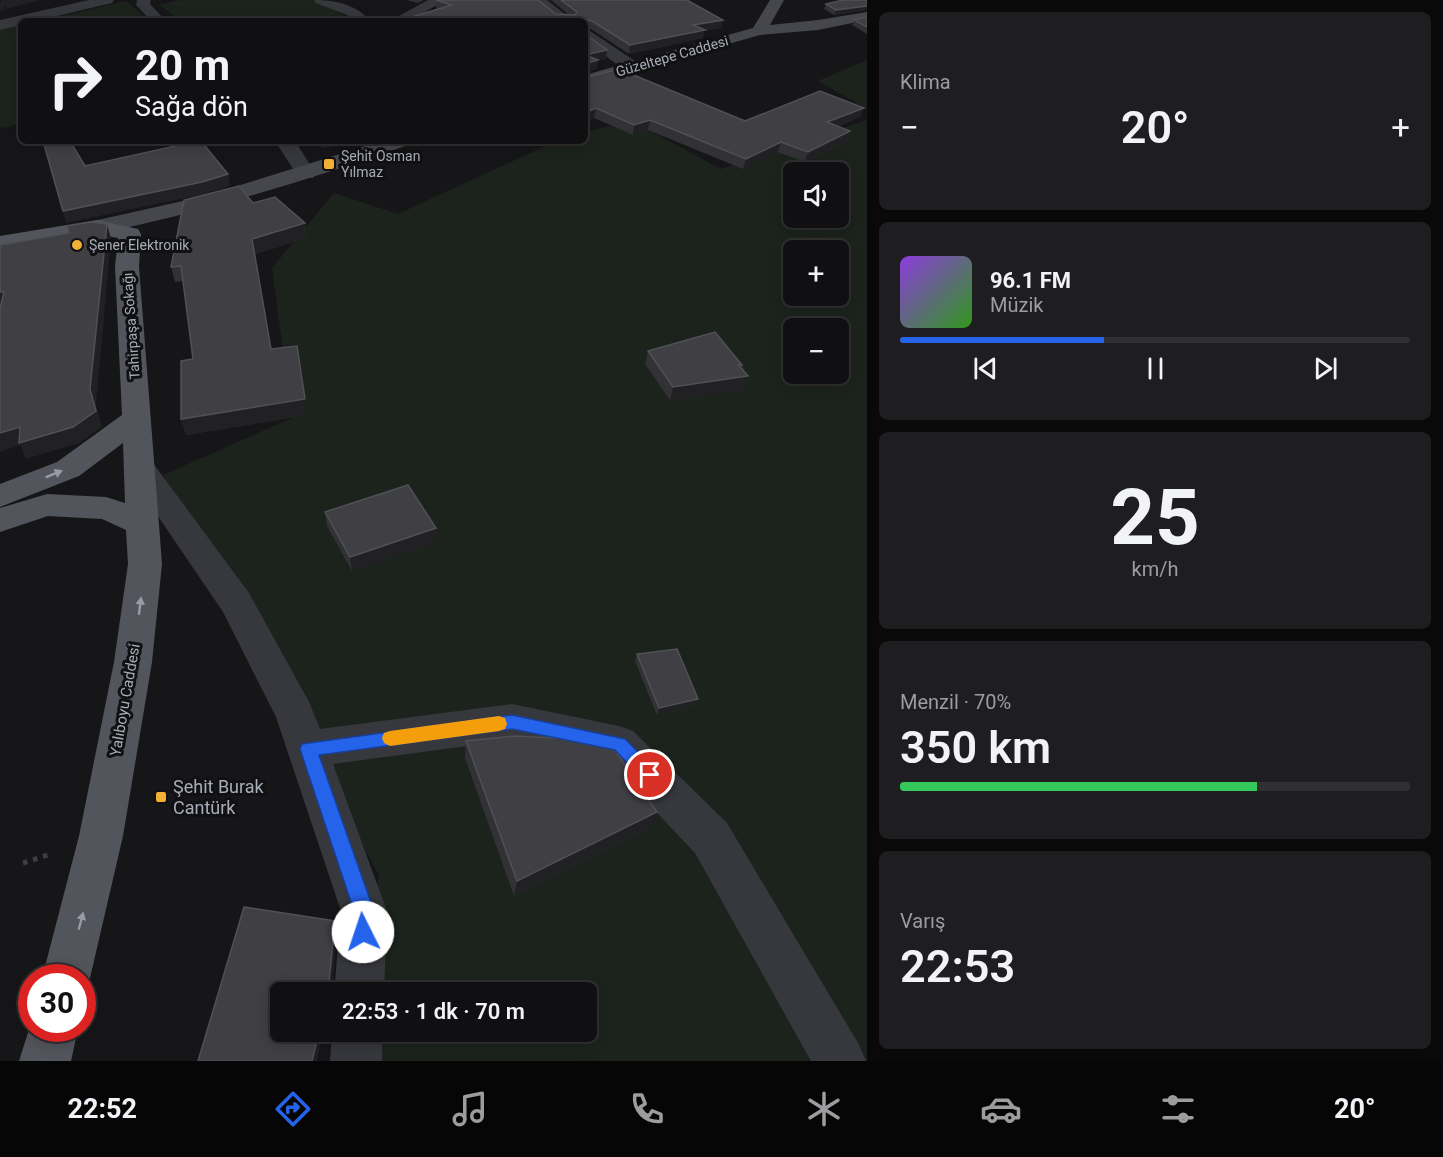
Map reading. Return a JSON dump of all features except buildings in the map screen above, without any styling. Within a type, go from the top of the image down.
[{"type":"main road","points":[[759,31],[777,0]]},
{"type":"main road","name":"Güzeltepe Caddesi","points":[[588,79],[759,31],[818,25],[867,15]]},
{"type":"main road","points":[[0,243],[159,216],[306,174],[392,144]]},
{"type":"main road","points":[[97,227],[130,234],[159,216]]},
{"type":"main road","name":"Tahirpaşa Sokağı","points":[[130,234],[127,267],[137,418]]},
{"type":"main road","points":[[0,496],[68,469],[137,418]]},
{"type":"main road","name":"Yalıboyu Caddesi","points":[[70,964],[93,874],[133,662],[145,564],[137,418]]},
{"type":"main road","points":[[0,520],[47,505],[106,508],[141,523]]},
{"type":"main road","points":[[45,1061],[50,1042]]},
{"type":"street","points":[[30,18],[107,0]]},
{"type":"street","points":[[144,0],[143,6],[156,18]]},
{"type":"street","points":[[321,0],[352,12],[359,18]]},
{"type":"street","points":[[403,18],[439,0]]},
{"type":"street","points":[[538,0],[563,18]]},
{"type":"street","points":[[0,25],[18,21]]},
{"type":"street","points":[[588,36],[632,67]]},
{"type":"street","points":[[287,144],[306,174]]},
{"type":"street","points":[[139,466],[236,603],[295,714],[364,911],[360,982]]},
{"type":"street","points":[[308,749],[512,722],[619,744],[711,838],[840,1061]]},
{"type":"street","points":[[356,1061],[357,1042]]},
{"type":"path","points":[[23,863],[57,852]]},
{"type":"shaded area","points":[[180,0],[316,0],[349,18],[178,18],[159,5]]},
{"type":"shaded area","points":[[126,1],[146,18],[53,18]]},
{"type":"shaded area","points":[[18,26],[18,124],[5,128],[0,127],[0,30]]},
{"type":"shaded area","points":[[867,60],[867,109],[818,81]]},
{"type":"shaded area","points":[[867,120],[867,1061],[348,1061],[351,1042],[597,1042],[597,982],[361,982],[379,875],[163,475],[292,418],[272,268],[334,193],[398,214],[550,144],[588,144],[588,131],[632,121],[721,169]]},
{"type":"slow traffic","points":[[390,738],[499,724]]},
{"type":"place","name":"Şehit Osman Yılmaz","points":[[329,164]]},
{"type":"place","name":"Şener Elektronik","points":[[77,245]]},
{"type":"place","name":"Şehit Burak Cantürk","points":[[161,797]]},
{"type":"route","points":[[363,932],[364,911],[308,749],[512,722],[619,744],[650,775]]}]
